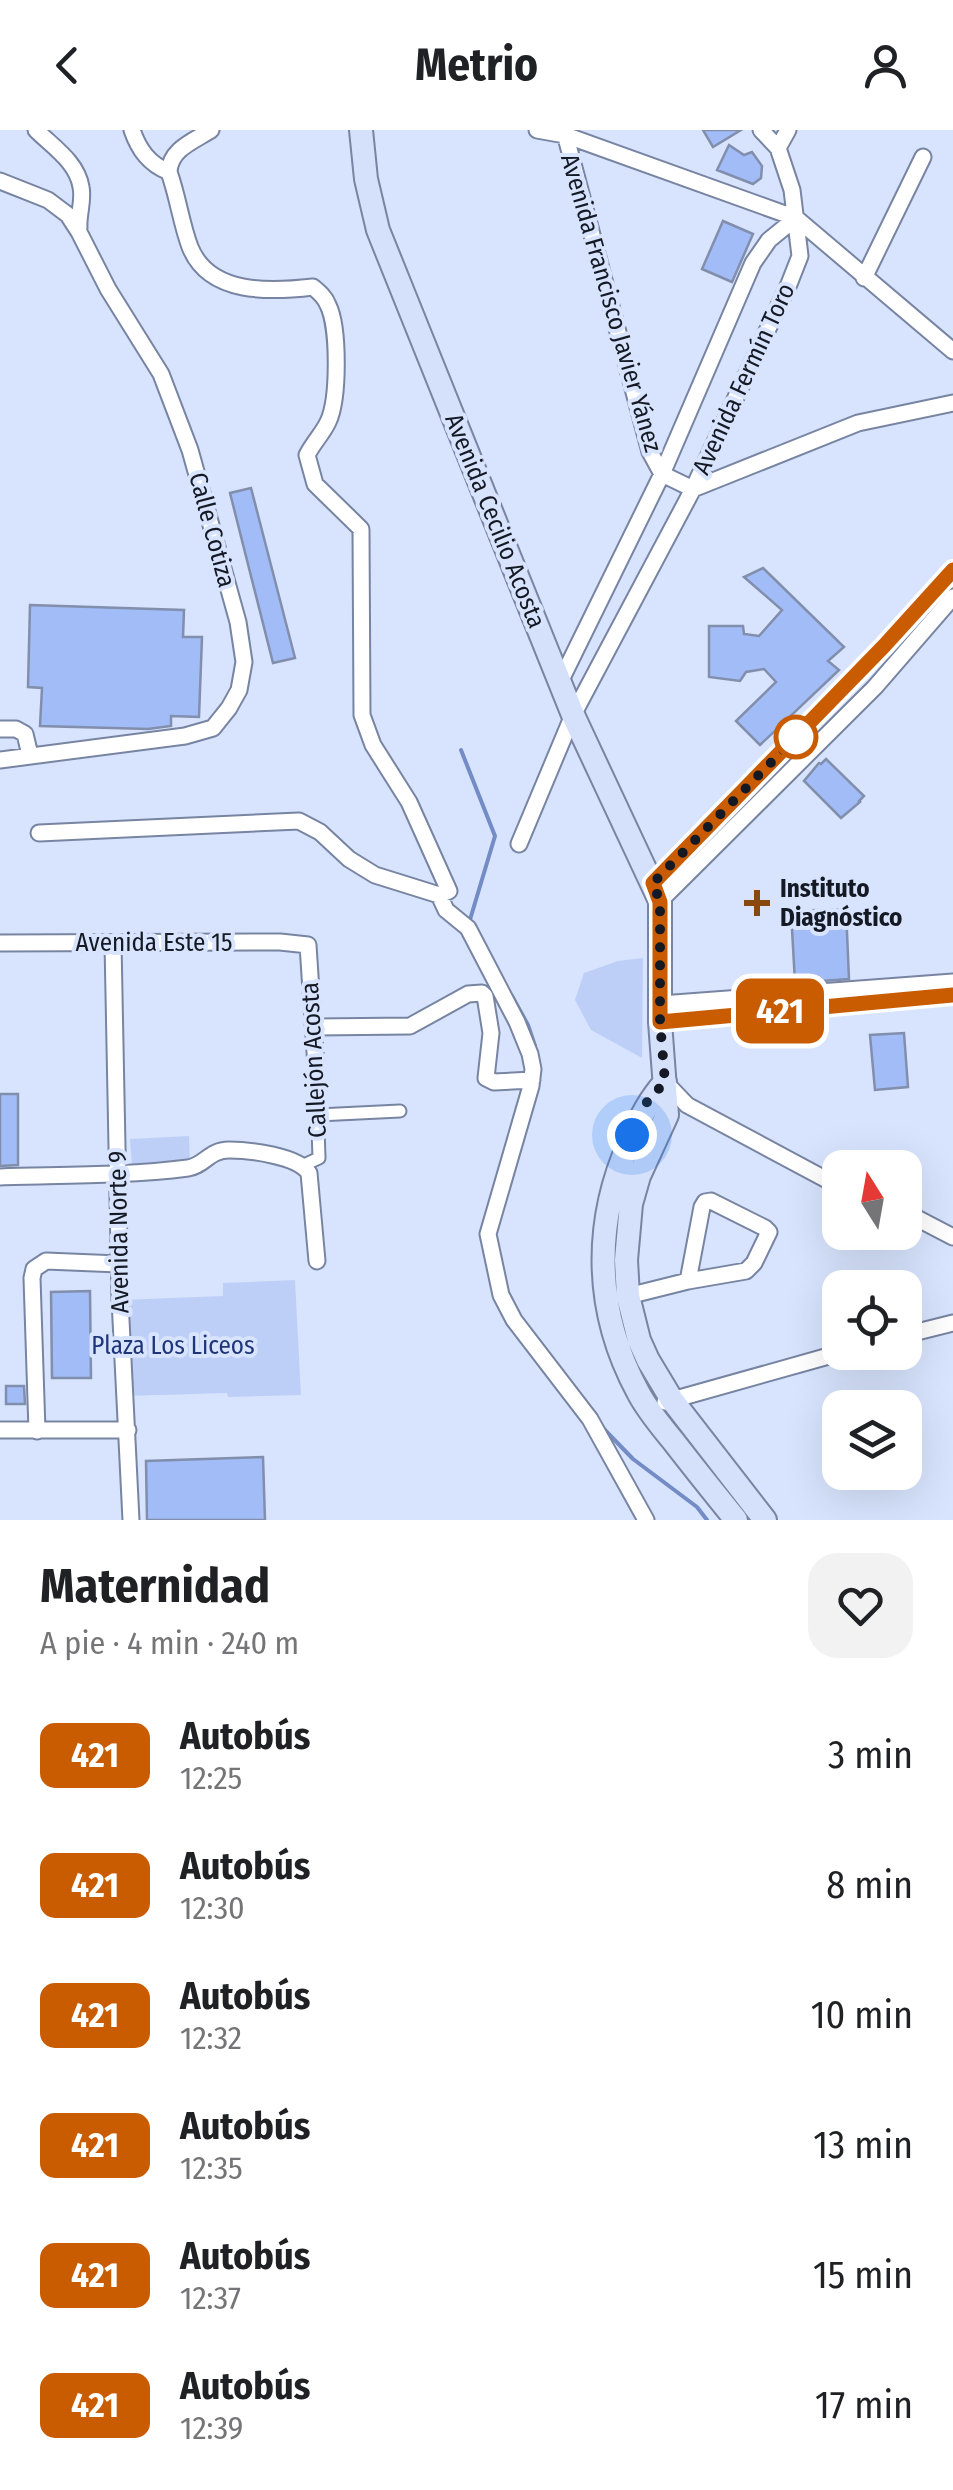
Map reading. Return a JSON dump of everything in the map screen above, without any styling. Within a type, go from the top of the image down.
[{"type":"main road","name":"Avenida Cecilio Acosta","points":[[362,130],[366,179],[378,230],[573,716],[657,892]]},
{"type":"main road","points":[[657,892],[666,1114],[631,1204],[626,1260],[628,1296],[638,1340],[672,1400],[764,1520]]},
{"type":"main road","points":[[665,1082],[647,1102],[618,1168],[609,1200],[603,1260],[610,1320],[617,1348],[647,1407],[736,1520]]},
{"type":"street","points":[[36,130],[72,165],[78,177],[82,190],[80,232]]},
{"type":"street","points":[[132,130],[145,156],[169,172]]},
{"type":"street","points":[[39,833],[298,821],[320,832],[375,875],[438,895],[449,890],[408,802],[373,746],[362,714],[362,528],[315,484],[307,455],[327,424],[336,391],[330,307],[313,287],[253,290],[209,275],[200,264],[191,250],[169,172],[174,154],[212,130]]},
{"type":"street","points":[[537,130],[564,133],[796,218],[953,351]]},
{"type":"street","points":[[778,148],[788,130]]},
{"type":"street","points":[[765,131],[778,148],[792,190],[796,218]]},
{"type":"street","name":"Avenida Francisco Javier Yánez","points":[[564,133],[650,452],[662,474]]},
{"type":"street","points":[[864,278],[922,157]]},
{"type":"street","name":"Calle Cotiza","points":[[0,181],[48,200],[68,215],[161,374],[196,469],[238,622],[244,662],[239,690],[213,728],[185,736],[0,760]]},
{"type":"street","name":"Avenida Fermín Toro","points":[[560,682],[662,474],[753,263],[769,240],[796,218]]},
{"type":"street","name":"Avenida Fermín Toro","points":[[519,844],[573,716],[693,489],[795,270],[800,256],[796,218]]},
{"type":"street","points":[[662,474],[693,489],[858,423],[953,403]]},
{"type":"street","points":[[657,892],[953,570]]},
{"type":"street","points":[[657,892],[875,687],[953,597]]},
{"type":"street","points":[[859,672],[875,687]]},
{"type":"street","points":[[0,728],[25,734],[30,756]]},
{"type":"street","points":[[438,895],[446,910],[468,928],[517,1022],[533,1069],[488,1234],[501,1295],[514,1320],[590,1419],[646,1520]]},
{"type":"street","name":"Avenida Este 15","points":[[0,943],[308,945]]},
{"type":"street","name":"Avenida Norte 9","points":[[113,943],[119,1264],[131,1520]]},
{"type":"street","name":"Callejón Acosta","points":[[304,1165],[319,1158],[308,945]]},
{"type":"street","points":[[661,1013],[953,982]]},
{"type":"street","points":[[315,1027],[410,1026],[468,994],[482,993],[491,1033],[486,1078],[494,1082],[532,1080]]},
{"type":"street","points":[[661,1013],[953,995]]},
{"type":"street","points":[[665,1082],[822,1166]]},
{"type":"street","points":[[665,1082],[688,1105],[822,1177]]},
{"type":"street","points":[[318,1115],[400,1112]]},
{"type":"street","points":[[0,1176],[194,1168],[212,1153],[228,1150],[285,1158],[304,1165],[309,1173],[317,1261]]},
{"type":"street","points":[[628,1296],[750,1268],[768,1232],[712,1200],[704,1202],[688,1281]]},
{"type":"street","points":[[922,1221],[953,1238]]},
{"type":"street","points":[[922,1231],[953,1248]]},
{"type":"street","points":[[37,1431],[34,1269],[46,1261],[119,1264]]},
{"type":"street","points":[[922,1331],[953,1323]]},
{"type":"street","points":[[647,1407],[822,1358]]},
{"type":"street","points":[[0,1430],[128,1430]]},
{"type":"green space","points":[[643,958],[642,1058],[591,1030],[575,1000],[584,973],[618,961]]},
{"type":"green space","points":[[189,1136],[190,1163],[132,1166],[130,1139]]},
{"type":"green space","name":"Plaza Los Liceos","points":[[295,1280],[301,1395],[126,1396],[120,1300],[223,1296],[223,1283]]},
{"type":"building","points":[[703,130],[741,130],[713,147]]},
{"type":"building","points":[[729,145],[744,155],[752,152],[762,166],[761,178],[753,184],[717,170]]},
{"type":"building","points":[[723,221],[753,234],[732,282],[702,269]]},
{"type":"building","points":[[251,488],[295,658],[273,663],[230,493]]},
{"type":"building","points":[[763,568],[844,647],[828,661],[839,670],[760,745],[736,721],[776,682],[764,669],[746,672],[740,681],[709,677],[709,626],[743,626],[744,634],[759,636],[782,610],[744,577]]},
{"type":"building","points":[[30,605],[184,610],[183,637],[202,637],[199,717],[171,716],[171,726],[148,729],[40,726],[42,688],[28,687]]},
{"type":"building","points":[[826,759],[864,796],[841,818],[804,781]]},
{"type":"building","points":[[846,909],[849,979],[795,983],[791,911]]},
{"type":"building","points":[[904,1033],[908,1087],[875,1090],[870,1035]]},
{"type":"building","points":[[0,1094],[18,1094],[18,1165],[0,1166]]},
{"type":"building","points":[[90,1291],[91,1378],[52,1378],[51,1292]]},
{"type":"building","points":[[6,1386],[24,1386],[25,1404],[6,1404]]},
{"type":"building","points":[[263,1457],[265,1520],[147,1520],[146,1461]]},
{"type":"waterway","points":[[461,750],[495,836],[469,923]]},
{"type":"waterway","points":[[512,996],[535,1046]]},
{"type":"waterway","points":[[603,1428],[633,1459],[697,1507],[707,1520]]},
{"type":"bus line","name":"421","points":[[953,570],[653,883],[660,902],[660,1022],[953,995]]},
{"type":"place","name":"Instituto Diagnóstico","points":[[757,903]]},
{"type":"route","points":[[632,1135],[647,1102],[665,1082],[660,1022],[660,902],[653,883],[796,737]]}]
